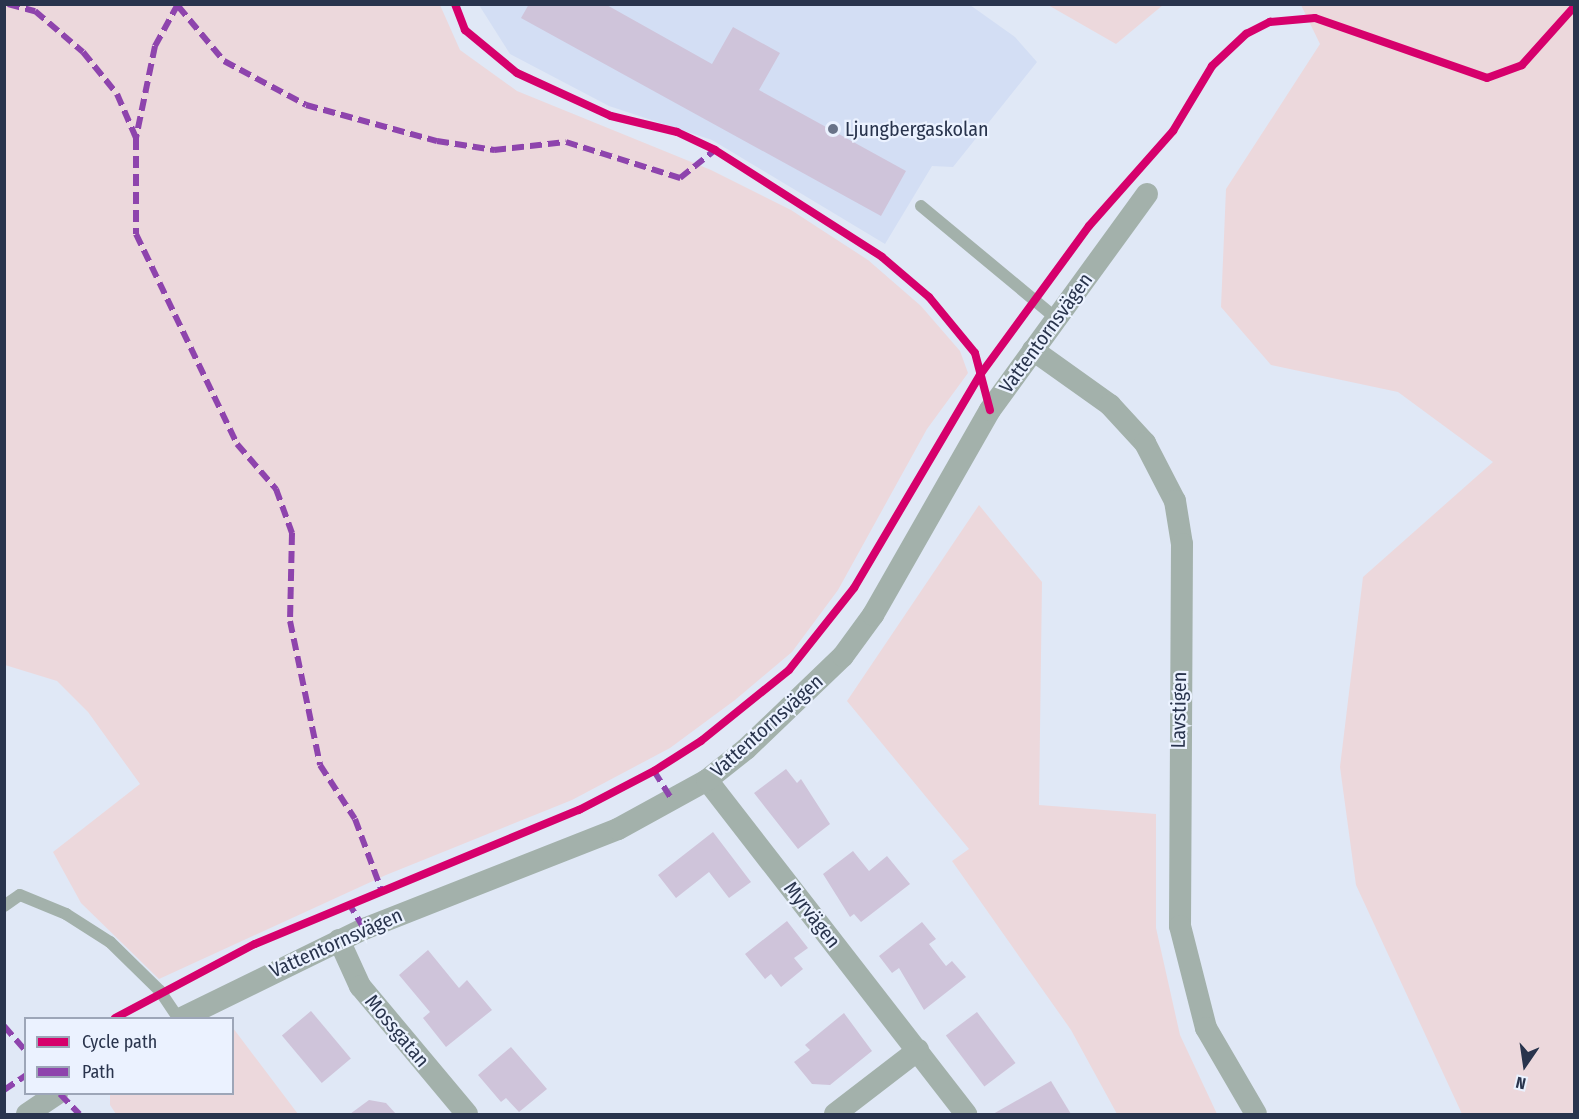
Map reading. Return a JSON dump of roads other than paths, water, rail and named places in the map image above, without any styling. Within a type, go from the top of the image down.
[{"type":"street","name":"Vattentornsvägen","points":[[182,1017],[339,940],[618,829],[707,780],[777,723],[843,656],[904,564],[958,460],[1033,350],[1147,194]]},
{"type":"street","name":"Lavstigen","points":[[1033,350],[1110,405],[1145,444],[1175,501],[1182,544],[1180,926],[1206,1028],[1256,1114]]},
{"type":"street","name":"Myrvägen","points":[[707,780],[966,1114]]},
{"type":"street","name":"Mossgatan","points":[[339,940],[360,987],[467,1114]]},
{"type":"street","points":[[835,1114],[918,1050]]},
{"type":"street","points":[[27,1114],[56,1095]]},
{"type":"lane","points":[[921,206],[1056,318]]},
{"type":"lane","points":[[4,906],[20,895],[84,925],[110,942],[160,991],[179,1017]]},
{"type":"place","name":"Ljungbergaskolan","points":[[833,129]]}]
